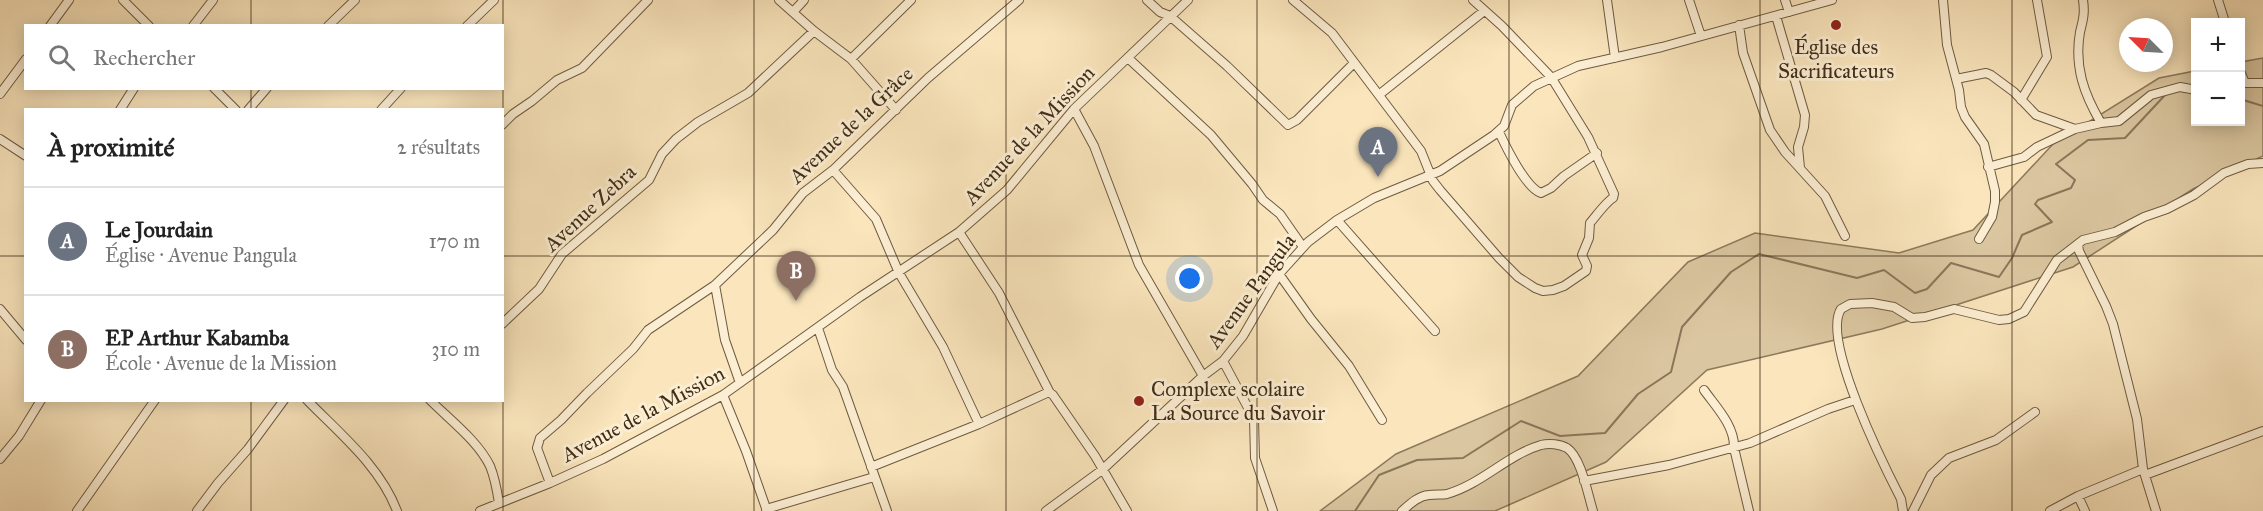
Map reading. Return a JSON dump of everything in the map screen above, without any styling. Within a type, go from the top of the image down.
[{"type":"street","points":[[51,24],[69,0]]},
{"type":"street","points":[[123,0],[147,24]]},
{"type":"street","points":[[195,24],[213,0]]},
{"type":"street","points":[[330,24],[355,0]]},
{"type":"street","points":[[469,24],[494,0]]},
{"type":"street","points":[[504,123],[557,80],[582,68],[648,0]]},
{"type":"street","points":[[779,0],[851,59],[896,110]]},
{"type":"street","points":[[793,12],[804,0]]},
{"type":"street","points":[[851,59],[911,0]]},
{"type":"street","name":"Avenue de la Grâce","points":[[550,483],[537,448],[540,438],[633,349],[648,330],[715,285],[773,230],[803,193],[832,170],[928,78],[1019,0]]},
{"type":"street","points":[[1147,0],[1161,12],[1170,16],[1227,66],[1288,125],[1297,120],[1353,64]]},
{"type":"street","name":"Avenue de la Mission","points":[[480,511],[550,483],[632,444],[723,395],[860,297],[958,232],[1006,190],[1074,109],[1188,0]]},
{"type":"street","points":[[1293,0],[1332,33],[1353,64],[1380,94],[1421,151],[1431,175],[1448,200],[1513,272],[1529,285],[1544,291],[1553,290],[1586,272],[1587,266],[1582,255],[1589,238],[1590,223],[1614,196],[1597,153],[1551,77],[1502,26],[1473,0]]},
{"type":"street","points":[[1607,0],[1615,58]]},
{"type":"street","points":[[1689,0],[1701,36]]},
{"type":"street","points":[[1785,0],[1789,12]]},
{"type":"street","points":[[1597,153],[1541,193],[1534,190],[1525,177],[1499,132],[1514,102],[1534,86],[1571,68],[1701,36],[1832,0]]},
{"type":"street","points":[[1943,0],[1947,45],[1961,107],[1965,117],[1984,144],[1993,179],[1995,202],[1988,225],[1979,239]]},
{"type":"street","points":[[2021,100],[2047,57],[2037,0]]},
{"type":"street","points":[[2083,0],[2085,16],[2080,33],[2079,50],[2082,86],[2101,123]]},
{"type":"street","points":[[2218,0],[2224,18]]},
{"type":"street","points":[[1380,94],[1484,11]]},
{"type":"street","points":[[1776,16],[1805,115],[1798,147],[1800,169]]},
{"type":"street","points":[[1739,25],[1743,53],[1770,130],[1800,169],[1825,196],[1845,236]]},
{"type":"street","name":"Avenue Zebra","points":[[504,322],[539,289],[562,254],[649,180],[663,154],[676,139],[698,122],[748,93],[814,31]]},
{"type":"street","points":[[1128,58],[1211,135],[1263,200],[1280,214],[1303,247]]},
{"type":"street","points":[[0,94],[24,62]]},
{"type":"street","points":[[1956,80],[1986,73],[1999,80],[2036,115],[2075,129]]},
{"type":"street","points":[[2245,83],[2263,83]]},
{"type":"street","points":[[1988,166],[2024,157],[2037,147],[2075,129],[2101,123],[2119,122],[2151,95],[2180,87],[2191,89]]},
{"type":"street","points":[[121,108],[133,90]]},
{"type":"street","points":[[216,90],[234,108]]},
{"type":"street","points":[[250,108],[265,90]]},
{"type":"street","points":[[383,108],[399,90]]},
{"type":"street","points":[[1074,109],[1086,127],[1098,155],[1139,265],[1203,376]]},
{"type":"street","name":"Avenue Pangula","points":[[1046,511],[1102,470],[1203,376],[1223,361],[1243,336],[1279,274],[1303,247],[1337,220],[1390,190],[1431,175],[1499,132]]},
{"type":"street","points":[[0,139],[24,155]]},
{"type":"street","points":[[1903,511],[1901,499],[1855,400],[1843,363],[1837,321],[1838,312],[1843,307],[1856,303],[1881,304],[1894,307],[1912,318],[1954,309],[2005,321],[2024,312],[2057,260],[2088,237],[2115,232],[2167,209],[2208,186],[2224,173],[2248,164],[2263,163]]},
{"type":"street","points":[[832,170],[876,219],[899,273],[943,347],[979,424]]},
{"type":"street","points":[[1337,220],[1435,331]]},
{"type":"street","points":[[958,232],[999,294],[1050,393],[1095,456],[1127,511]]},
{"type":"street","points":[[2079,245],[2079,251],[2106,306],[2119,345],[2137,419],[2144,472],[2156,511]]},
{"type":"street","points":[[1279,274],[1311,319],[1343,358],[1382,420]]},
{"type":"street","points":[[715,285],[725,340],[740,383]]},
{"type":"street","points":[[0,309],[24,338]]},
{"type":"street","points":[[818,328],[832,370],[843,387],[886,511]]},
{"type":"street","points":[[1223,361],[1254,420],[1256,459],[1273,511]]},
{"type":"street","points":[[1704,390],[1728,424],[1734,441],[1749,511]]},
{"type":"street","points":[[871,467],[979,424],[1046,392],[1050,393]]},
{"type":"street","points":[[723,395],[767,510],[874,477]]},
{"type":"street","points":[[1584,481],[1634,472],[1734,448],[1855,400]]},
{"type":"street","points":[[0,459],[20,436],[40,402]]},
{"type":"street","points":[[77,511],[154,402]]},
{"type":"street","points":[[197,511],[283,402]]},
{"type":"street","points":[[309,402],[373,470],[386,487],[397,511]]},
{"type":"street","points":[[432,402],[486,458],[496,483],[499,503]]},
{"type":"street","points":[[1913,511],[1931,475],[1949,458],[1996,440],[2035,412]]},
{"type":"street","points":[[2050,511],[2078,496],[2263,431]]},
{"type":"street","points":[[1402,511],[1423,495],[1445,495],[1484,477],[1523,453],[1543,444],[1562,445],[1573,453],[1593,511]]},
{"type":"street","points":[[2078,496],[2085,511]]},
{"type":"shaded area","points":[[2263,58],[2263,156],[2193,189],[2073,267],[1882,329],[1707,370],[1606,462],[1495,511],[1320,511],[1396,454],[1578,376],[1688,262],[1755,233],[1899,253],[1973,230],[2053,144],[2159,78],[2191,72],[2191,126],[2245,126],[2245,61]]},
{"type":"waterway","points":[[1355,511],[1379,475],[1417,460],[1463,458],[1521,421],[1560,436],[1605,433],[1638,394],[1671,372],[1682,327],[1731,272],[1759,254],[1857,278],[1884,270],[1915,293],[1927,289],[1951,263],[1999,277],[2012,258],[2022,235],[2052,222],[2035,204],[2038,200],[2071,188],[2075,180],[2056,164],[2088,140],[2125,138],[2166,94]]},
{"type":"waterway","points":[[2245,101],[2263,106]]},
{"type":"place","name":"Église des Sacrificateurs","points":[[1836,25]]},
{"type":"place","name":"Le Jourdain","points":[[1378,177]]},
{"type":"place","name":"EP Arthur Kabamba","points":[[796,301]]},
{"type":"place","name":"Complexe scolaire La Source du Savoir","points":[[1139,401]]}]
